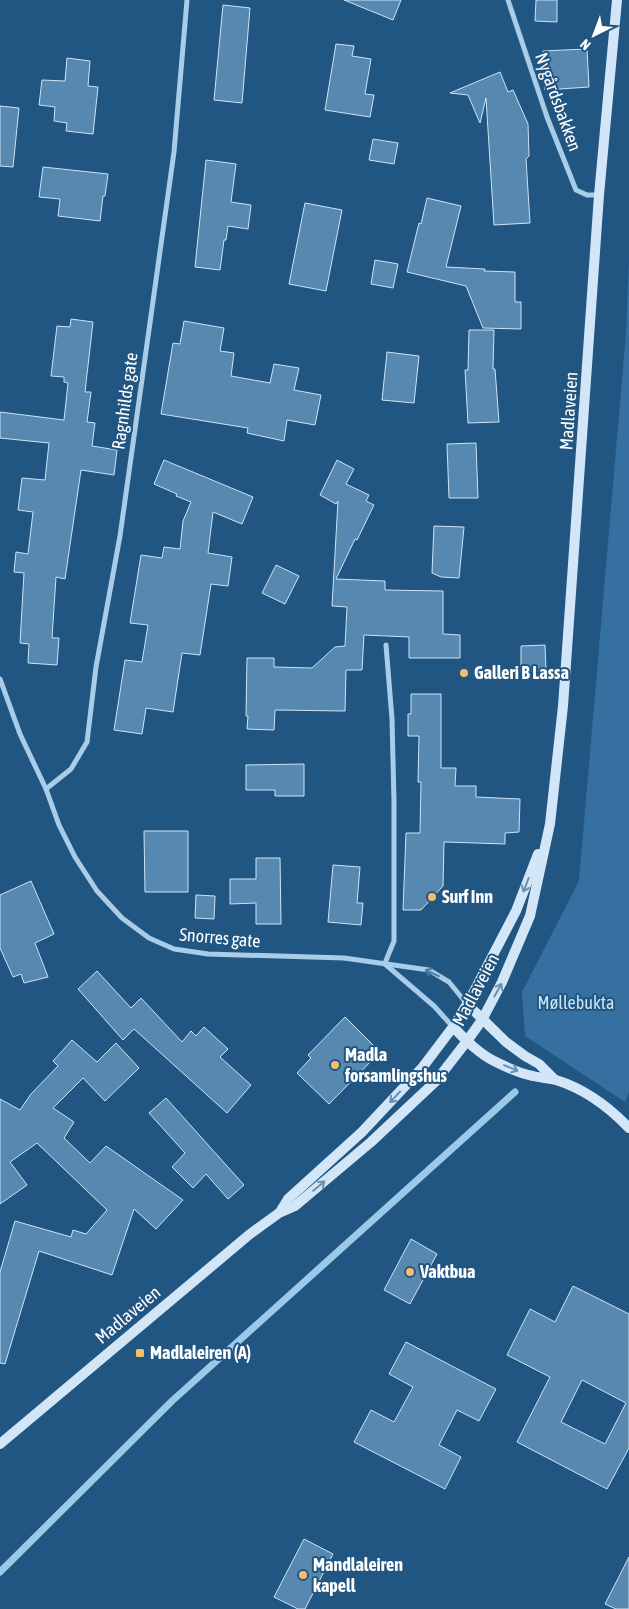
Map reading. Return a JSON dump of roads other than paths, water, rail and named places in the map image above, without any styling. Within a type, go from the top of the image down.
[{"type":"main road","name":"Madlaveien","points":[[0,1444],[250,1234],[279,1213],[295,1206],[370,1142],[436,1081],[468,1042],[502,982],[530,916],[550,824],[572,596],[599,195],[617,0]]},
{"type":"main road","name":"Madlaveien","points":[[279,1213],[288,1199],[362,1132],[416,1075],[452,1027],[467,1004],[516,911],[550,824]]},
{"type":"main road","points":[[467,1004],[506,1042],[539,1064],[554,1079]]},
{"type":"main road","points":[[452,1027],[468,1042],[493,1060],[533,1076],[554,1079],[579,1089],[599,1100],[629,1128]]},
{"type":"street","name":"Ragnhilds gate","points":[[46,789],[71,769],[87,742],[96,667],[121,527],[174,152],[187,0]]},
{"type":"street","name":"Nygårdsbakken","points":[[508,0],[547,117],[576,190],[587,195],[599,195]]},
{"type":"street","points":[[386,645],[392,719],[394,940],[385,963],[434,1006],[452,1027]]},
{"type":"street","name":"Snorres gate","points":[[0,679],[20,734],[75,858],[97,891],[122,918],[149,938],[174,949],[208,954],[344,958],[429,970],[449,982],[467,1004]]},
{"type":"waterway","points":[[0,1572],[172,1401],[515,1092]]},
{"type":"place","name":"Galleri B Lassa","points":[[464,673]]},
{"type":"place","name":"Surf Inn","points":[[432,897]]},
{"type":"place","name":"Madla forsamlingshus","points":[[335,1065]]},
{"type":"place","name":"Vaktbua","points":[[410,1272]]},
{"type":"place","name":"Madlaleiren (A)","points":[[140,1353]]},
{"type":"place","name":"Mandlaleiren kapell","points":[[303,1575]]},
{"type":"park label","name":"Møllebukta","points":[[576,1003]]}]
